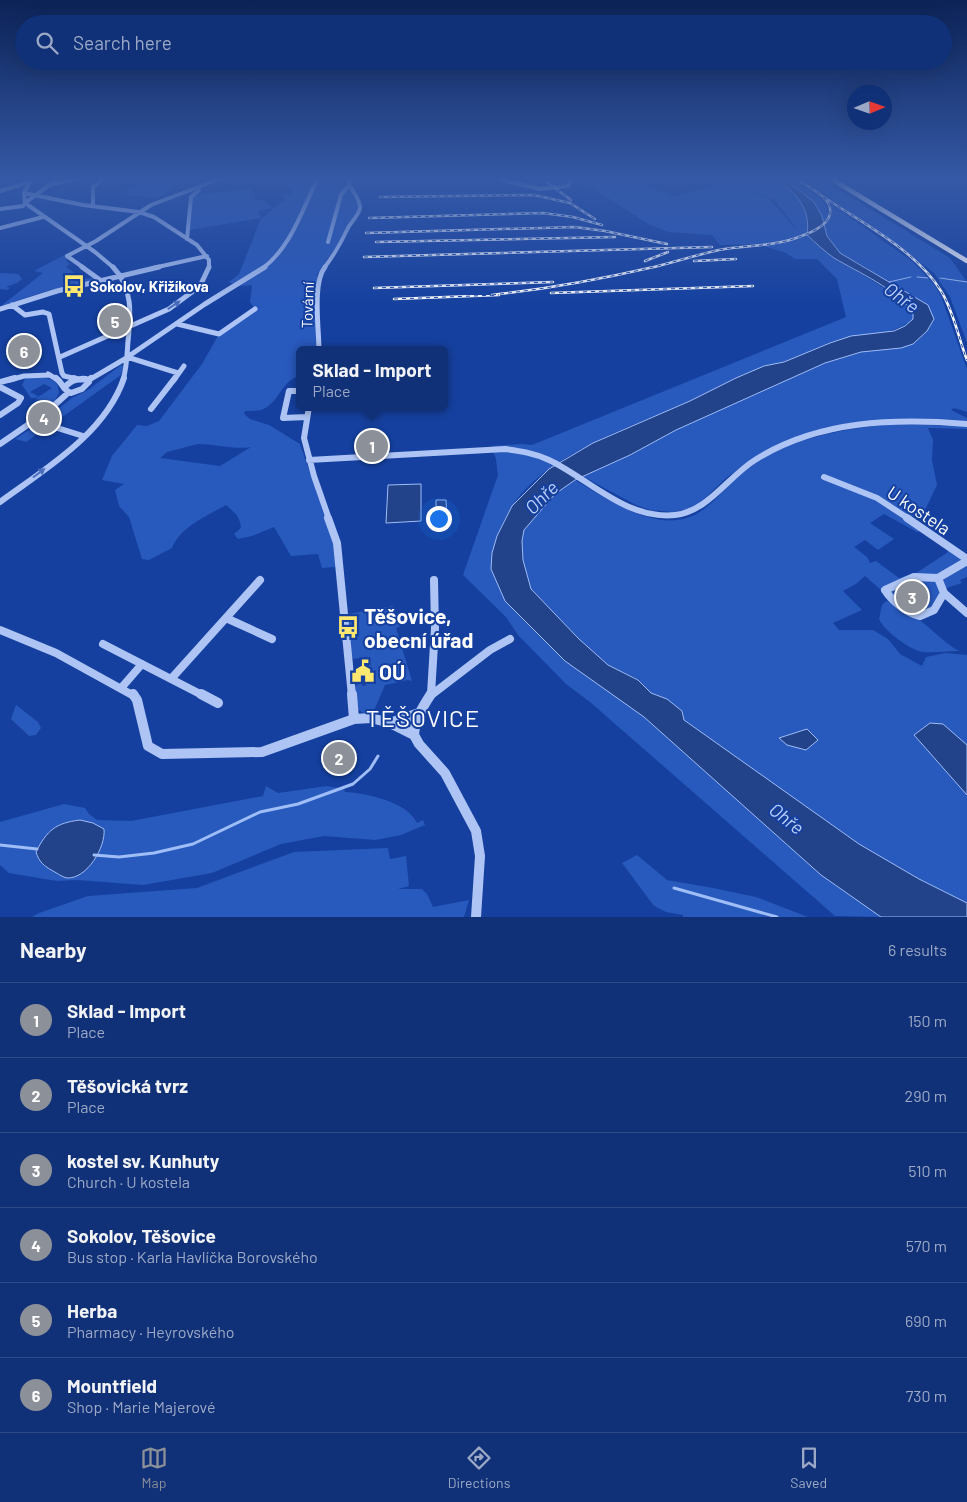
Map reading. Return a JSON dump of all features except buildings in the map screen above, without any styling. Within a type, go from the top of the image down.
[{"type":"main road","points":[[903,223],[967,261]]},
{"type":"street","points":[[0,228],[19,223]]},
{"type":"street","points":[[0,502],[83,436],[114,400],[124,378],[131,309],[128,288],[110,264],[52,223]]},
{"type":"street","points":[[100,280],[67,256],[121,223]]},
{"type":"street","points":[[60,357],[158,315],[194,292],[206,276],[209,264],[207,256],[202,250],[163,223]]},
{"type":"street","points":[[187,239],[189,223]]},
{"type":"street","points":[[0,382],[24,376],[48,374],[88,380],[127,357],[222,292],[256,273],[273,260],[285,243],[295,223]]},
{"type":"street","name":"Tovární","points":[[328,242],[333,223]]},
{"type":"street","name":"Tovární","points":[[319,346],[318,292],[321,272],[341,245],[351,223]]},
{"type":"street","points":[[0,309],[57,291],[207,256]]},
{"type":"street","points":[[12,305],[26,315],[43,312],[49,314],[64,376]]},
{"type":"street","points":[[177,324],[218,334],[255,309]]},
{"type":"street","points":[[127,357],[178,373]]},
{"type":"street","points":[[151,408],[184,366]]},
{"type":"street","points":[[48,374],[60,381],[66,390]]},
{"type":"street","points":[[0,444],[48,412],[66,390],[67,384],[77,379]]},
{"type":"street","points":[[66,390],[84,388],[89,384],[88,380]]},
{"type":"street","points":[[0,387],[21,398],[18,403],[0,415]]},
{"type":"street","points":[[296,390],[289,391],[283,418],[307,417]]},
{"type":"street","points":[[308,411],[304,438],[309,460],[337,543],[354,719]]},
{"type":"street","points":[[309,460],[516,449],[532,452],[638,510],[657,515],[676,515],[698,507],[737,472],[763,454],[804,437],[836,428],[880,422],[918,421],[967,424]]},
{"type":"street","points":[[48,426],[83,436]]},
{"type":"street","name":"U kostela","points":[[824,478],[877,498],[967,560],[938,578]]},
{"type":"street","points":[[944,594],[942,602],[928,616],[923,616],[909,612],[888,595],[885,590],[914,577],[938,578],[944,594],[967,613]]},
{"type":"street","points":[[171,679],[260,580]]},
{"type":"street","points":[[431,694],[436,628],[434,580]]},
{"type":"street","points":[[226,618],[272,638]]},
{"type":"street","points":[[0,630],[56,653],[133,694],[137,700],[148,746],[162,754],[262,752],[354,719],[371,718],[390,723],[414,735]]},
{"type":"street","points":[[476,917],[480,856],[476,831],[445,773],[419,744],[414,735],[415,724],[419,713],[431,694],[490,650],[510,639]]},
{"type":"street","points":[[103,644],[218,703]]},
{"type":"street","points":[[122,687],[142,664]]},
{"type":"street","points":[[390,723],[419,713]]},
{"type":"shaded area","points":[[191,223],[233,223],[190,230]]},
{"type":"shaded area","points":[[259,223],[350,223],[317,274],[319,346],[296,346],[296,378],[288,383],[267,407],[261,410],[245,411],[244,414],[250,419],[269,425],[300,444],[334,543],[336,567],[322,568],[318,554],[291,556],[274,527],[252,536],[238,539],[234,534],[241,528],[239,520],[226,505],[188,528],[176,540],[172,548],[149,560],[142,559],[129,517],[119,506],[115,490],[124,484],[102,480],[112,456],[137,425],[147,426],[159,421],[202,364],[219,334],[255,309],[250,302],[252,285],[240,286],[252,276],[235,285],[229,282],[239,274]],"holes":[[[198,444],[238,448],[251,447],[220,466],[160,458],[167,452]]]},
{"type":"shaded area","points":[[647,223],[791,223],[799,232],[792,223],[807,223],[807,235],[834,257],[905,302],[914,313],[913,319],[904,325],[885,332],[831,342],[791,359],[744,375],[691,401],[594,442],[548,470],[528,487],[511,509],[497,536],[518,615],[565,661],[644,716],[821,875],[881,917],[835,916],[590,702],[566,684],[518,635],[506,617],[463,575],[498,475],[496,459],[491,446],[532,445],[846,317],[837,279],[817,259],[795,259],[786,253],[763,244],[720,245],[712,235],[669,232]]},
{"type":"shaded area","points":[[823,223],[858,223],[913,262],[934,284],[941,296],[967,369],[967,412],[954,408],[951,410],[967,418],[967,422],[846,425],[753,458],[726,478],[701,502],[685,510],[673,512],[650,510],[636,505],[582,476],[630,455],[676,430],[825,363],[861,352],[901,348],[913,344],[927,331],[934,319],[866,267],[840,253],[827,236]]},
{"type":"shaded area","points":[[865,223],[893,223],[950,258],[967,282],[967,343],[950,297],[934,273]]},
{"type":"shaded area","points":[[68,253],[66,257],[69,259],[66,261],[70,264],[66,267],[83,279],[95,278],[95,280],[50,290],[1,306],[43,273],[34,271]]},
{"type":"shaded area","points":[[0,273],[18,274],[22,279],[6,287],[10,288],[7,290],[0,289]]},
{"type":"shaded area","points":[[121,365],[124,366],[121,375],[51,425],[43,421],[72,398],[88,390]]},
{"type":"shaded area","points":[[26,377],[46,378],[57,383],[59,393],[54,402],[35,399],[52,388],[44,384],[30,392],[38,396],[42,394],[35,398],[31,398],[22,385]]},
{"type":"shaded area","points":[[41,422],[47,424],[45,426],[47,427],[26,442],[15,439]]},
{"type":"shaded area","points":[[892,424],[967,426],[967,429],[928,428],[933,440],[932,460],[937,485],[922,513],[912,516],[893,512],[921,531],[917,532],[884,514],[870,523],[894,539],[878,550],[865,540],[854,547],[867,557],[870,563],[876,561],[899,578],[916,573],[947,553],[949,549],[964,560],[936,576],[887,586],[881,590],[865,576],[856,584],[843,591],[862,610],[833,623],[839,630],[873,630],[888,639],[900,654],[922,666],[926,657],[945,653],[967,655],[967,745],[914,735],[967,795],[967,903],[919,879],[859,844],[684,720],[682,711],[667,699],[651,693],[638,679],[608,665],[579,639],[531,589],[523,560],[522,541],[524,530],[555,494],[575,480],[637,514],[654,519],[671,520],[688,517],[704,509],[752,466],[784,448],[801,441],[837,432]]},
{"type":"shaded area","points":[[967,565],[967,577],[960,580],[962,583],[943,589],[943,580]]},
{"type":"shaded area","points":[[920,579],[936,580],[941,594],[927,614],[911,611],[891,593],[891,590],[908,581]]},
{"type":"shaded area","points":[[886,601],[915,616],[959,651],[923,652],[905,644],[886,629],[879,619],[882,605]]},
{"type":"shaded area","points":[[393,606],[401,626],[396,628],[412,681],[408,680],[385,685],[373,713],[371,715],[365,714],[357,709],[353,690],[356,685],[362,683],[362,686],[366,685],[366,682],[372,680],[367,657],[353,659],[349,650],[348,614]]},
{"type":"shaded area","points":[[16,705],[38,722],[41,728],[36,735],[29,736],[11,719]]},
{"type":"shaded area","points":[[266,786],[278,793],[327,786],[344,789],[345,792],[364,794],[396,804],[405,809],[417,823],[423,820],[425,825],[401,835],[375,840],[324,836],[281,844],[212,873],[143,885],[77,880],[57,881],[9,873],[0,865],[0,822],[64,804],[85,808],[97,820],[131,821],[263,796]]},
{"type":"shaded area","points":[[388,848],[390,859],[406,856],[409,886],[398,889],[422,889],[427,894],[433,907],[469,900],[464,917],[32,917],[88,896],[197,888],[294,852]]},
{"type":"shaded area","points":[[637,855],[667,880],[756,897],[808,917],[683,917],[683,915],[666,912],[654,906],[622,863]]},
{"type":"water","name":"Ohře","points":[[808,223],[824,223],[827,236],[840,253],[928,305],[934,319],[927,331],[913,344],[901,348],[861,352],[825,363],[676,430],[630,455],[575,480],[555,494],[524,530],[522,541],[523,560],[531,589],[579,639],[608,665],[638,680],[651,693],[667,699],[682,711],[684,720],[859,844],[919,879],[967,903],[967,917],[881,917],[821,875],[644,717],[565,661],[505,601],[491,569],[492,553],[497,536],[512,506],[549,469],[593,443],[690,401],[764,366],[784,362],[851,336],[894,331],[905,326],[913,319],[913,313],[907,305],[888,289],[823,250],[807,235]]},
{"type":"water","points":[[421,484],[421,521],[386,523],[388,485]]},
{"type":"water","points":[[436,500],[446,500],[447,522],[436,522]]},
{"type":"water","points":[[930,723],[943,724],[967,745],[967,795],[914,735]]},
{"type":"water","points":[[807,729],[818,740],[806,750],[787,745],[779,738]]},
{"type":"water","points":[[80,820],[93,823],[104,829],[104,836],[94,861],[88,868],[74,877],[67,878],[44,865],[36,852],[44,838],[53,829],[65,823]]},
{"type":"waterway","name":"Ohře","points":[[889,282],[911,277]]},
{"type":"waterway","points":[[917,277],[928,278]]},
{"type":"waterway","points":[[940,278],[967,282]]},
{"type":"waterway","points":[[94,855],[119,857],[154,853],[193,844],[260,812],[298,804],[353,784],[370,769],[378,756]]},
{"type":"waterway","points":[[0,845],[37,849]]},
{"type":"waterway","points":[[674,888],[777,917]]},
{"type":"railway","points":[[594,223],[602,225]]},
{"type":"railway","points":[[492,295],[590,280],[658,266],[719,250],[784,242],[815,230],[825,223]]},
{"type":"railway","points":[[863,223],[888,239],[918,263],[931,277],[949,307],[967,360]]},
{"type":"railway","points":[[366,233],[575,227],[605,231],[667,244]]},
{"type":"railway","points":[[376,242],[615,237]]},
{"type":"railway","points":[[364,257],[712,247]]},
{"type":"railway","points":[[645,261],[668,252]]},
{"type":"railway","points":[[694,261],[736,259]]},
{"type":"railway","points":[[374,288],[553,282]]},
{"type":"railway","points":[[551,293],[753,286]]},
{"type":"railway","points":[[394,299],[499,295]]},
{"type":"place","name":"Sokolov, Křižíkova","points":[[74,286]]},
{"type":"place","name":"Herba","points":[[115,321]]},
{"type":"place","name":"Mountfield","points":[[24,351]]},
{"type":"place","name":"Sokolov, Těšovice","points":[[44,418]]},
{"type":"place","name":"Sklad - Import","points":[[372,446]]},
{"type":"place","name":"kostel sv. Kunhuty","points":[[912,597]]},
{"type":"place","name":"Těšovice, obecní úřad","points":[[348,627]]},
{"type":"place","name":"OÚ","points":[[363,671]]},
{"type":"place","name":"Těšovická tvrz","points":[[339,758]]},
{"type":"district","name":"TĚŠOVICE","points":[[423,717]]}]
